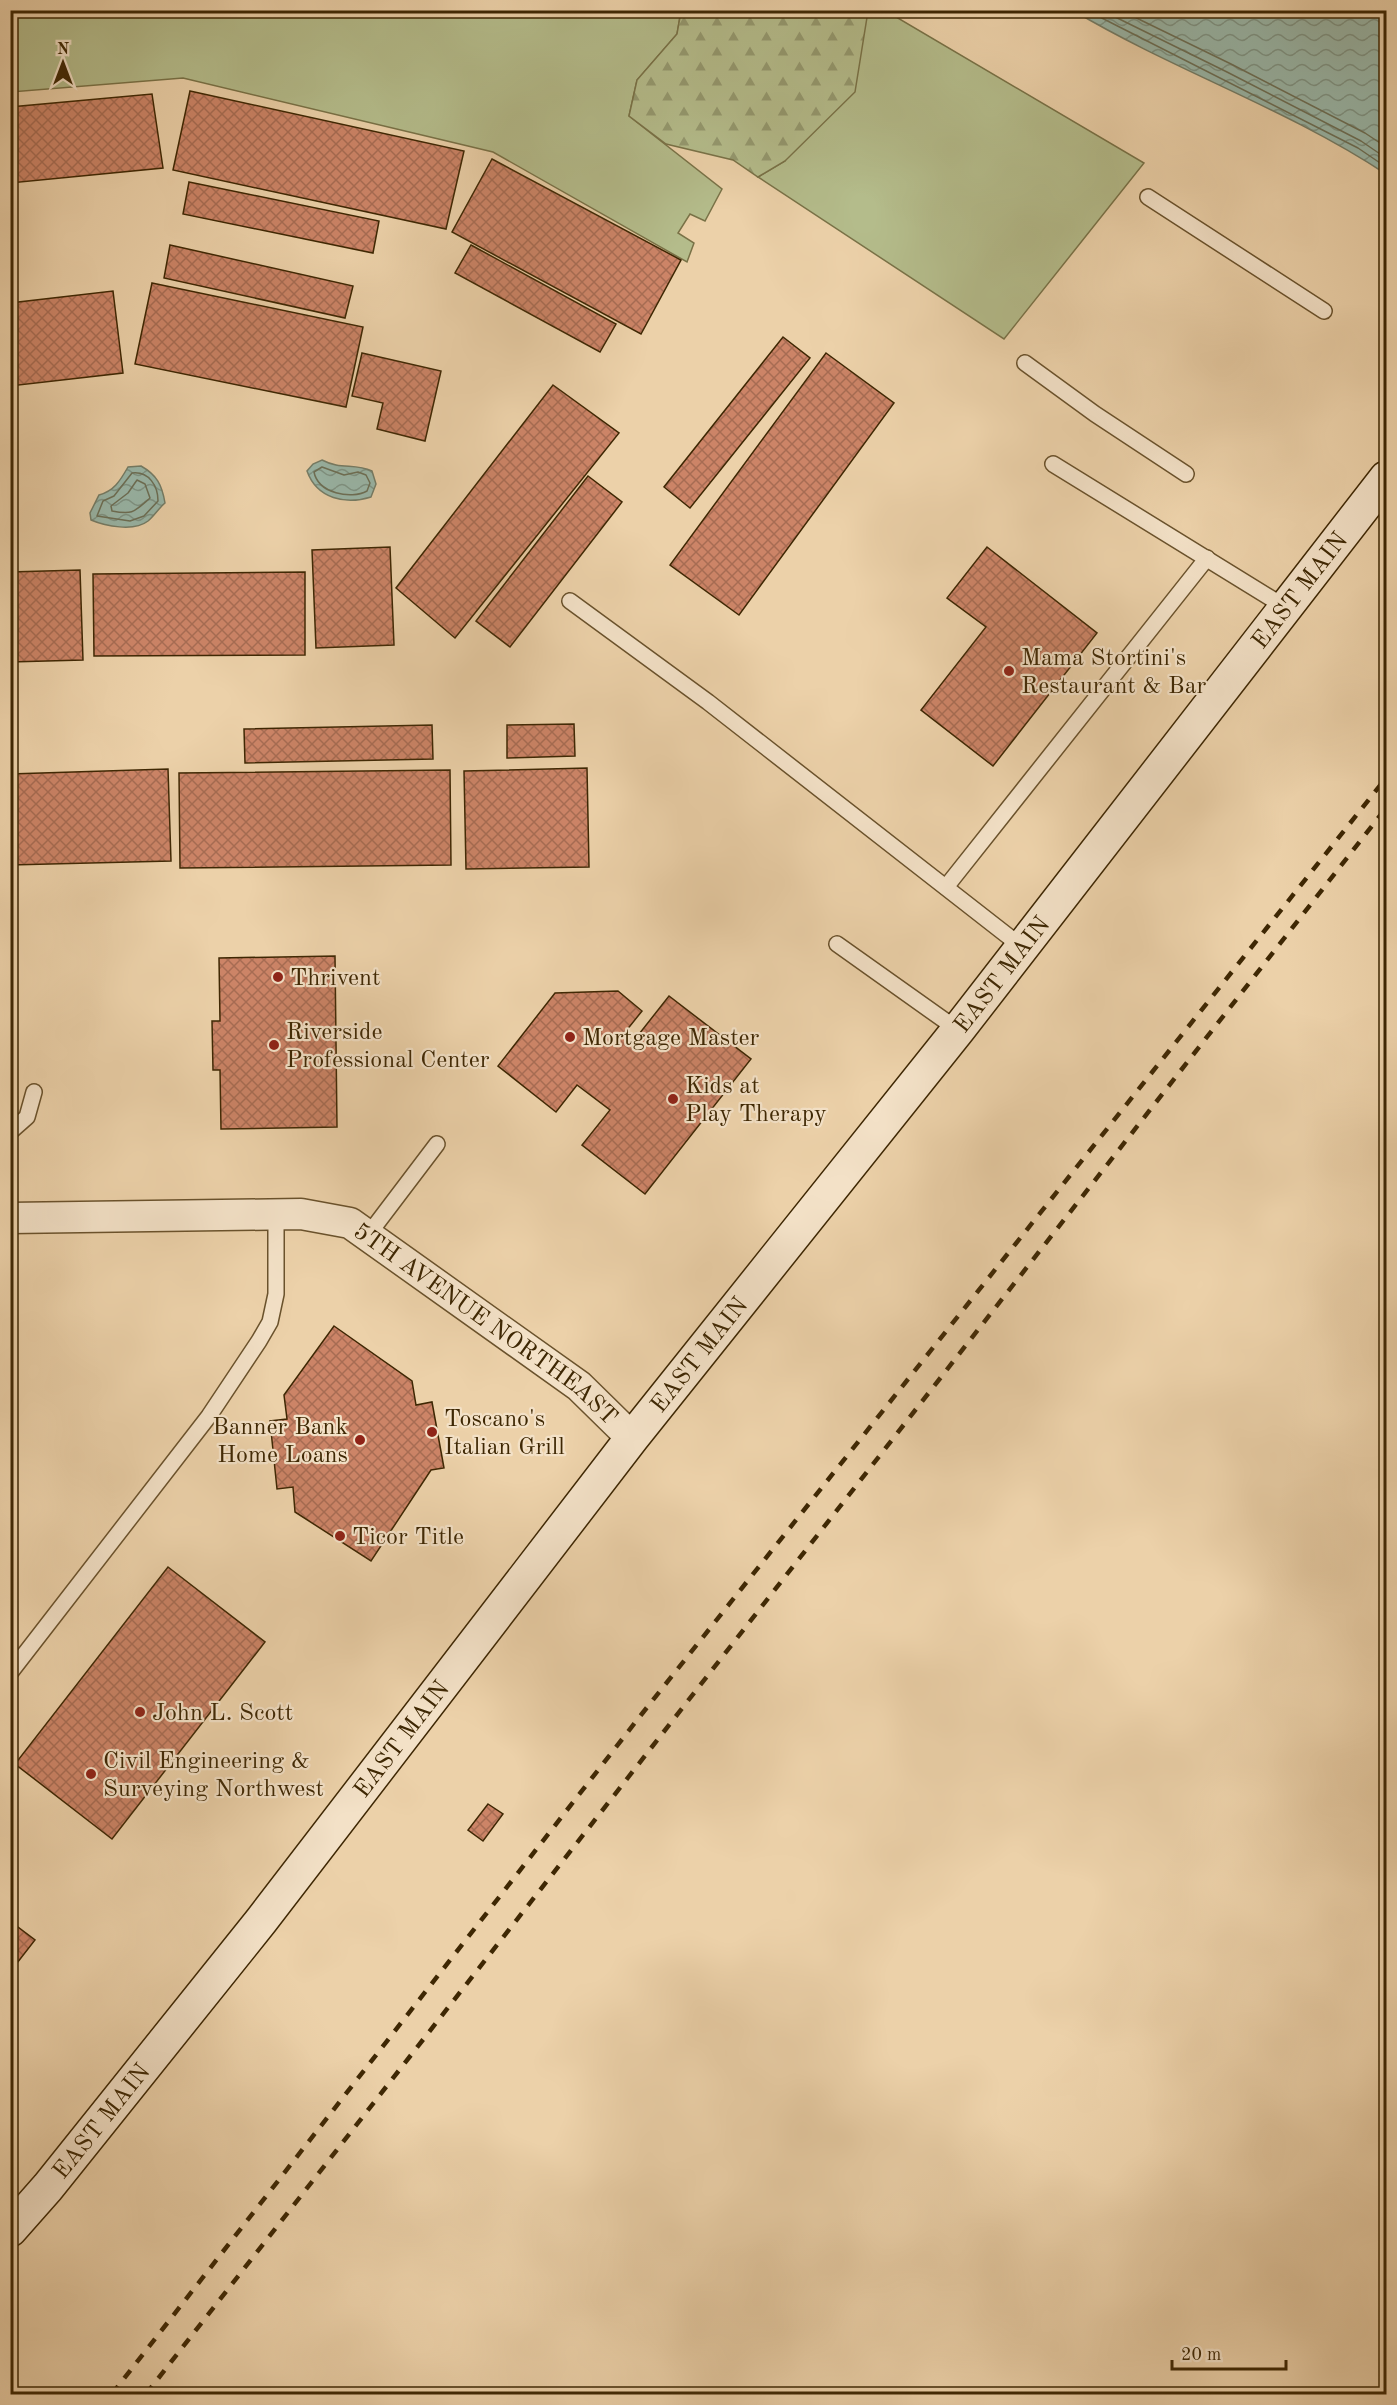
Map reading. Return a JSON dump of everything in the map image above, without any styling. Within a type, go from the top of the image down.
[{"type":"main road","name":"EAST MAIN","points":[[10,2230],[48,2187],[261,1921],[632,1438],[958,1030],[1386,478]]},
{"type":"street","name":"5TH AVENUE NORTHEAST","points":[[10,1218],[276,1214],[337,1218],[350,1223],[368,1235],[579,1386],[632,1438]]},
{"type":"lane","points":[[1148,197],[1324,311]]},
{"type":"lane","points":[[1025,363],[1095,414],[1186,474]]},
{"type":"lane","points":[[1053,464],[1285,607]]},
{"type":"lane","points":[[946,887],[1207,558]]},
{"type":"lane","points":[[570,601],[708,702],[1022,947]]},
{"type":"lane","points":[[837,944],[958,1030]]},
{"type":"lane","points":[[10,1132],[27,1116],[34,1092]]},
{"type":"lane","points":[[368,1235],[437,1144]]},
{"type":"lane","points":[[10,1673],[209,1416],[259,1341],[270,1322],[276,1294],[276,1214]]},
{"type":"green space","points":[[863,10],[886,11],[1144,163],[1004,339],[758,177],[785,161]]},
{"type":"green space","points":[[11,11],[681,11],[677,34],[637,80],[629,116],[722,189],[705,221],[690,214],[678,233],[694,243],[687,262],[493,152],[183,78],[11,92]]},
{"type":"green space","points":[[681,11],[868,11],[855,92],[785,161],[758,177],[733,160],[666,144],[629,116],[637,80],[677,34]]},
{"type":"water","points":[[1074,11],[1386,11],[1386,174],[1310,130],[1112,33]]},
{"type":"water","points":[[322,460],[335,465],[359,467],[372,471],[376,484],[371,497],[342,500],[325,494],[318,488],[307,471],[313,464]]},
{"type":"water","points":[[141,466],[155,477],[165,503],[148,521],[135,526],[111,526],[91,520],[90,513],[99,495],[116,485],[128,467]]},
{"type":"building","points":[[190,91],[464,151],[446,229],[173,170]]},
{"type":"building","points":[[152,94],[163,168],[10,183],[10,107]]},
{"type":"building","points":[[492,159],[681,260],[641,334],[452,232]]},
{"type":"building","points":[[189,182],[379,221],[373,253],[183,214]]},
{"type":"building","points":[[170,245],[353,286],[345,318],[164,278]]},
{"type":"building","points":[[471,245],[616,324],[600,352],[455,273]]},
{"type":"building","points":[[152,283],[363,327],[346,407],[135,364]]},
{"type":"building","points":[[113,291],[123,373],[10,386],[10,303]]},
{"type":"building","points":[[783,337],[810,358],[690,508],[664,487]]},
{"type":"building","points":[[362,353],[441,371],[425,441],[377,429],[383,403],[352,396]]},
{"type":"building","points":[[826,353],[894,403],[739,615],[670,565]]},
{"type":"building","points":[[553,385],[619,433],[455,638],[396,588]]},
{"type":"building","points":[[588,476],[622,502],[510,647],[476,621]]},
{"type":"building","points":[[390,547],[394,645],[316,648],[312,550]]},
{"type":"building","name":"Mama Stortini's Restaurant & Bar","points":[[987,547],[1097,633],[993,766],[921,710],[986,627],[947,598]]},
{"type":"building","points":[[80,570],[83,660],[10,662],[10,572]]},
{"type":"building","points":[[305,572],[305,655],[94,656],[93,574]]},
{"type":"building","points":[[574,724],[575,756],[507,758],[507,725]]},
{"type":"building","points":[[432,725],[433,759],[245,763],[244,729]]},
{"type":"building","points":[[587,768],[589,867],[466,869],[464,771]]},
{"type":"building","points":[[168,769],[171,861],[10,865],[10,774]]},
{"type":"building","points":[[450,770],[451,865],[180,868],[179,773]]},
{"type":"building","name":"Riverside Professional Center","points":[[335,956],[337,1127],[221,1129],[220,1070],[213,1070],[212,1021],[220,1021],[219,958]]},
{"type":"building","points":[[618,991],[642,1011],[622,1036],[632,1043],[669,996],[751,1059],[645,1194],[582,1145],[610,1110],[577,1085],[556,1112],[498,1066],[555,993]]},
{"type":"building","points":[[334,1326],[412,1381],[416,1405],[432,1402],[444,1468],[431,1470],[371,1561],[295,1512],[293,1487],[277,1489],[270,1421],[287,1419],[284,1395]]},
{"type":"building","points":[[168,1567],[265,1642],[112,1839],[15,1764]]},
{"type":"building","points":[[488,1804],[503,1814],[483,1841],[468,1830]]},
{"type":"building","points":[[10,1921],[35,1940],[10,1972]]},
{"type":"railway","points":[[112,2394],[641,1715],[1386,778]]},
{"type":"railway","points":[[146,2394],[1386,808]]},
{"type":"place","name":"Mama Stortini's Restaurant & Bar","points":[[1009,671]]},
{"type":"place","name":"Thrivent","points":[[278,977]]},
{"type":"place","name":"Mortgage Master","points":[[570,1037]]},
{"type":"place","name":"Riverside Professional Center","points":[[274,1045]]},
{"type":"place","name":"Kids at Play Therapy","points":[[673,1099]]},
{"type":"place","name":"Toscano's Italian Grill","points":[[432,1432]]},
{"type":"place","name":"Banner Bank Home Loans","points":[[360,1440]]},
{"type":"place","name":"Ticor Title","points":[[340,1536]]},
{"type":"place","name":"John L. Scott","points":[[140,1712]]},
{"type":"place","name":"Civil Engineering & Surveying Northwest","points":[[91,1774]]}]
